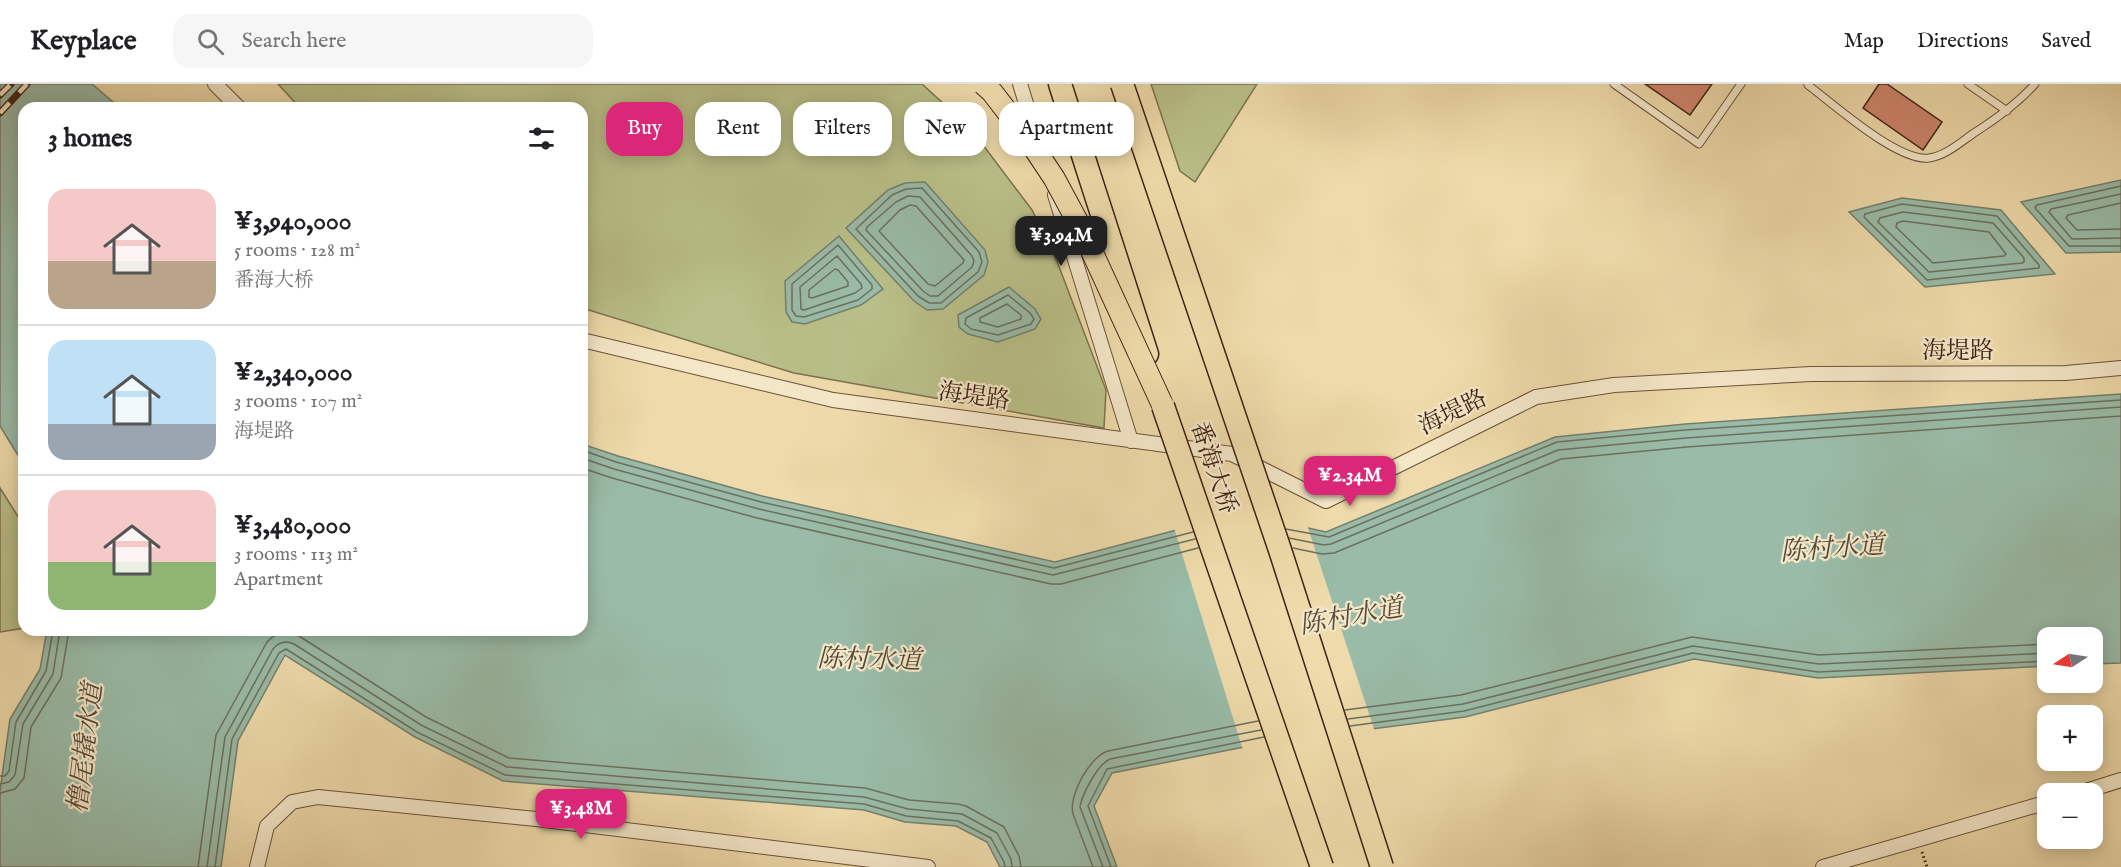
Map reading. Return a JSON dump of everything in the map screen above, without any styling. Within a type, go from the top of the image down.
[{"type":"highway","name":"番海大桥","points":[[1060,84],[1164,406],[1322,867]]},
{"type":"highway","name":"番海大桥","points":[[1122,84],[1280,550],[1382,867]]},
{"type":"main road","points":[[983,84],[992,92],[1026,136],[1054,178],[1082,230],[1164,406]]},
{"type":"street","points":[[215,84],[232,102]]},
{"type":"street","points":[[1020,84],[1131,441]]},
{"type":"street","name":"海堤路","points":[[588,341],[833,400],[1232,454],[1326,501],[1536,397],[1614,385],[1811,374],[2066,373],[2121,368]]},
{"type":"street","points":[[2103,786],[2121,780]]},
{"type":"street","points":[[256,867],[267,826],[292,802],[318,797],[536,819],[928,867]]},
{"type":"street","points":[[1823,867],[2037,805]]},
{"type":"lane","points":[[1614,84],[1699,144],[1741,84]]},
{"type":"lane","points":[[1808,84],[1894,148],[1918,158],[1931,158],[1943,153],[2007,111],[2035,84]]},
{"type":"lane","points":[[1968,84],[2007,111]]},
{"type":"green space","points":[[278,84],[922,84],[942,102],[904,102],[904,156],[987,156],[987,150],[1032,210],[1058,264],[1106,390],[1104,428],[794,373],[588,310],[588,102],[294,102]]},
{"type":"green space","points":[[1151,84],[1257,84],[1195,182],[1180,171]]},
{"type":"green space","points":[[0,488],[18,516],[18,629],[0,632]]},
{"type":"water","points":[[0,84],[92,84],[113,102],[18,102],[18,455],[0,426]]},
{"type":"water","points":[[2121,180],[2121,252],[2066,253],[2021,202]]},
{"type":"water","points":[[925,182],[985,250],[988,262],[984,275],[943,309],[927,310],[914,301],[846,228],[888,190],[905,183]]},
{"type":"water","points":[[1902,198],[2001,210],[2055,274],[1925,287],[1849,212]]},
{"type":"water","points":[[839,236],[883,289],[861,305],[805,324],[792,322],[786,312],[785,281]]},
{"type":"water","points":[[1009,287],[1035,309],[1041,319],[1035,329],[998,342],[968,334],[959,327],[958,315]]},
{"type":"water","points":[[2121,394],[2121,663],[2103,664],[2103,627],[2037,627],[2037,667],[1818,678],[1694,659],[1465,717],[1270,742],[1112,773],[1094,806],[1117,867],[1000,867],[987,842],[956,826],[905,822],[864,810],[503,781],[415,737],[285,655],[238,741],[221,867],[0,867],[0,791],[10,719],[40,669],[46,636],[588,636],[588,446],[762,496],[1055,562],[1241,513],[1326,532],[1555,437],[1685,424]]},
{"type":"pier","points":[[1241,510],[1307,525],[1375,732],[1243,750],[1174,528]]},
{"type":"building","points":[[1645,84],[1712,84],[1690,115]]},
{"type":"building","points":[[1879,84],[1887,84],[1942,122],[1923,150],[1863,108]]},
{"type":"railway","points":[[0,95],[11,84]]},
{"type":"railway","points":[[0,113],[27,84]]},
{"type":"water label","name":"陈村水道","points":[[1832,549]]},
{"type":"water label","name":"陈村水道","points":[[1351,617]]},
{"type":"water label","name":"陈村水道","points":[[869,660]]},
{"type":"water label","name":"橹尾撬水道","points":[[86,748]]}]
